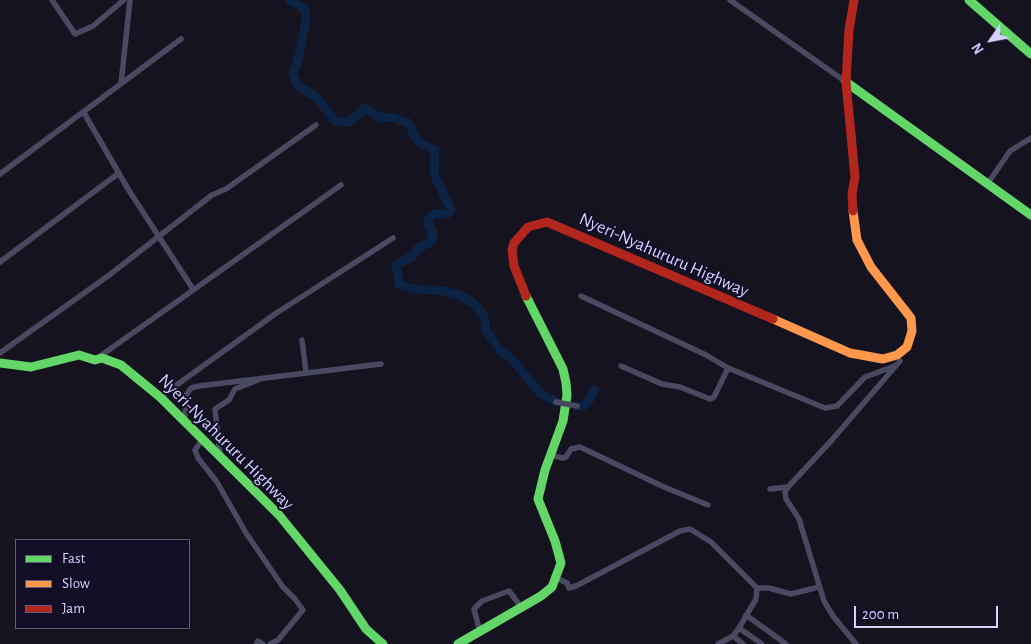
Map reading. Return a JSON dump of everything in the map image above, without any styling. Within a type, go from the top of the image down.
[{"type":"main road","name":"Nyeri-Nyahururu Highway","points":[[556,578],[560,563],[559,552],[538,499],[541,483],[564,413],[566,383],[563,369],[519,282],[512,256],[516,237],[528,227],[537,223],[547,222],[571,230],[635,261],[850,354],[883,359],[897,355],[907,347],[912,332],[908,313],[871,266],[857,240],[852,194],[855,177],[846,82],[849,30],[854,0]]},
{"type":"main road","points":[[969,0],[1031,54]]},
{"type":"main road","points":[[846,82],[1031,215]]},
{"type":"main road","name":"Nyeri-Nyahururu Highway","points":[[0,364],[31,367],[79,356],[96,360],[102,358],[121,365],[160,397],[185,424],[279,515],[340,590],[366,629],[383,644]]},
{"type":"main road","points":[[458,644],[541,596],[552,587],[556,578]]},
{"type":"street","points":[[52,0],[75,34],[93,26],[124,0]]},
{"type":"street","points":[[121,84],[130,0]]},
{"type":"street","points":[[730,0],[846,82]]},
{"type":"street","points":[[0,174],[181,39]]},
{"type":"street","points":[[84,112],[119,173],[193,289]]},
{"type":"street","points":[[0,353],[66,307],[212,195],[226,189],[316,125]]},
{"type":"street","points":[[988,183],[1010,150],[1031,138]]},
{"type":"street","points":[[0,262],[119,173]]},
{"type":"street","points":[[96,360],[341,185]]},
{"type":"street","points":[[160,397],[275,314],[393,238]]},
{"type":"street","points":[[580,296],[706,355],[728,368],[830,408],[838,406],[865,377],[895,366]]},
{"type":"street","points":[[302,340],[306,372]]},
{"type":"street","points":[[856,644],[833,616],[818,587],[799,519],[786,500],[788,487],[831,442],[900,361]]},
{"type":"street","points":[[185,424],[186,395],[191,388],[215,382],[381,364]]},
{"type":"street","points":[[621,366],[662,384],[676,386],[710,400],[714,397],[728,368]]},
{"type":"street","points":[[220,457],[215,409],[230,400],[235,389],[269,376]]},
{"type":"street","points":[[556,402],[577,406]]},
{"type":"street","points":[[202,440],[195,450],[198,458],[217,482],[246,533],[282,587],[295,598],[303,610],[276,642],[270,644]]},
{"type":"street","points":[[551,455],[562,458],[566,457],[571,449],[580,447],[664,487],[708,505]]},
{"type":"street","points":[[770,489],[788,487]]},
{"type":"street","points":[[556,578],[567,583],[569,588],[576,586],[680,531],[690,529],[711,542],[757,588],[769,588],[791,594],[818,587]]},
{"type":"street","points":[[718,644],[733,636],[739,628],[757,597],[757,588]]},
{"type":"street","points":[[480,632],[474,609],[482,601],[509,591],[522,608]]},
{"type":"street","points":[[746,615],[786,644]]},
{"type":"street","points":[[739,628],[762,644]]},
{"type":"street","points":[[733,636],[743,644]]},
{"type":"street","points":[[256,644],[258,642],[262,644]]},
{"type":"waterway","points":[[290,0],[305,9],[306,20],[299,56],[293,73],[298,86],[315,96],[335,121],[350,122],[365,108],[381,118],[390,117],[409,123],[415,137],[422,144],[435,150],[434,174],[451,210],[447,214],[434,214],[429,218],[428,224],[433,233],[432,241],[417,249],[413,256],[396,265],[400,285],[459,295],[473,303],[484,316],[486,330],[500,350],[511,358],[540,393],[556,402]]},
{"type":"waterway","points":[[577,406],[583,406],[589,401],[594,390]]},
{"type":"traffic: fast","points":[[969,0],[1031,54]]},
{"type":"traffic: fast","points":[[846,82],[1031,215]]},
{"type":"traffic: fast","points":[[458,644],[541,596],[552,587],[561,563],[555,541],[538,499],[545,470],[563,421],[567,395],[566,383],[563,369],[526,296]]},
{"type":"traffic: fast","points":[[0,363],[31,367],[79,355],[95,360],[102,358],[121,365],[160,397],[279,515],[340,590],[366,629],[383,644]]},
{"type":"traffic: slow","points":[[773,319],[850,353],[883,359],[897,355],[907,347],[912,331],[911,318],[871,267],[857,240],[853,211]]},
{"type":"traffic: jam","points":[[853,211],[852,194],[855,177],[846,82],[849,30],[854,0]]},
{"type":"traffic: jam","points":[[526,296],[514,266],[512,250],[514,243],[528,227],[547,222],[773,319]]}]
